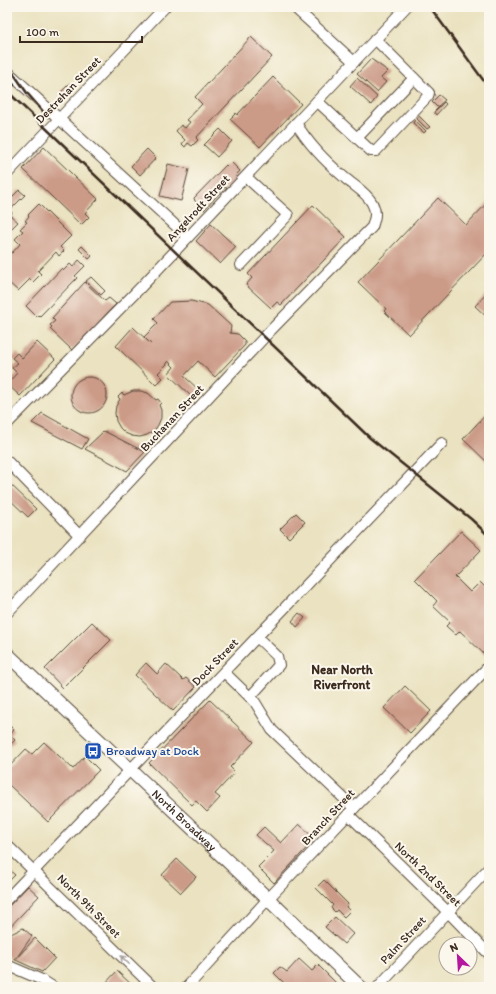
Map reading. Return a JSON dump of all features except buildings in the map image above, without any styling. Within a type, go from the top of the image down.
[{"type":"main road","name":"North Broadway","points":[[7,654],[131,769],[360,987]]},
{"type":"street","name":"Destrehan Street","points":[[7,174],[165,7]]},
{"type":"street","points":[[294,7],[354,62]]},
{"type":"street","name":"Angelrodt Street","points":[[7,424],[188,237],[406,7]]},
{"type":"street","points":[[317,101],[371,151],[376,151],[428,96],[428,91],[375,40]]},
{"type":"street","points":[[7,71],[188,237]]},
{"type":"street","points":[[357,138],[414,78]]},
{"type":"street","name":"Buchanan Street","points":[[7,613],[271,330],[372,227],[375,218],[375,211],[372,203],[365,194],[324,160],[296,123]]},
{"type":"street","points":[[241,265],[288,214],[246,176]]},
{"type":"street","name":"Dock Street","points":[[7,899],[442,443]]},
{"type":"street","points":[[7,461],[80,536]]},
{"type":"street","points":[[250,697],[278,665],[277,656],[257,637]]},
{"type":"street","name":"Branch Street","points":[[187,987],[268,899],[489,666]]},
{"type":"street","name":"North 2nd Street","points":[[224,672],[256,702],[272,730],[489,954]]},
{"type":"street","name":"North 9th Street","points":[[7,845],[152,987]]},
{"type":"street","name":"Palm Street","points":[[378,987],[489,868]]},
{"type":"street","points":[[7,965],[42,980],[54,987]]},
{"type":"railway","points":[[430,7],[489,88]]},
{"type":"railway","points":[[7,64],[27,93],[48,117]]},
{"type":"railway","points":[[7,78],[14,85]]},
{"type":"railway","points":[[7,91],[370,438],[471,519],[489,536]]},
{"type":"place","name":"Broadway at Dock","points":[[93,751]]},
{"type":"district","name":"Near North Riverfront","points":[[342,676]]}]
